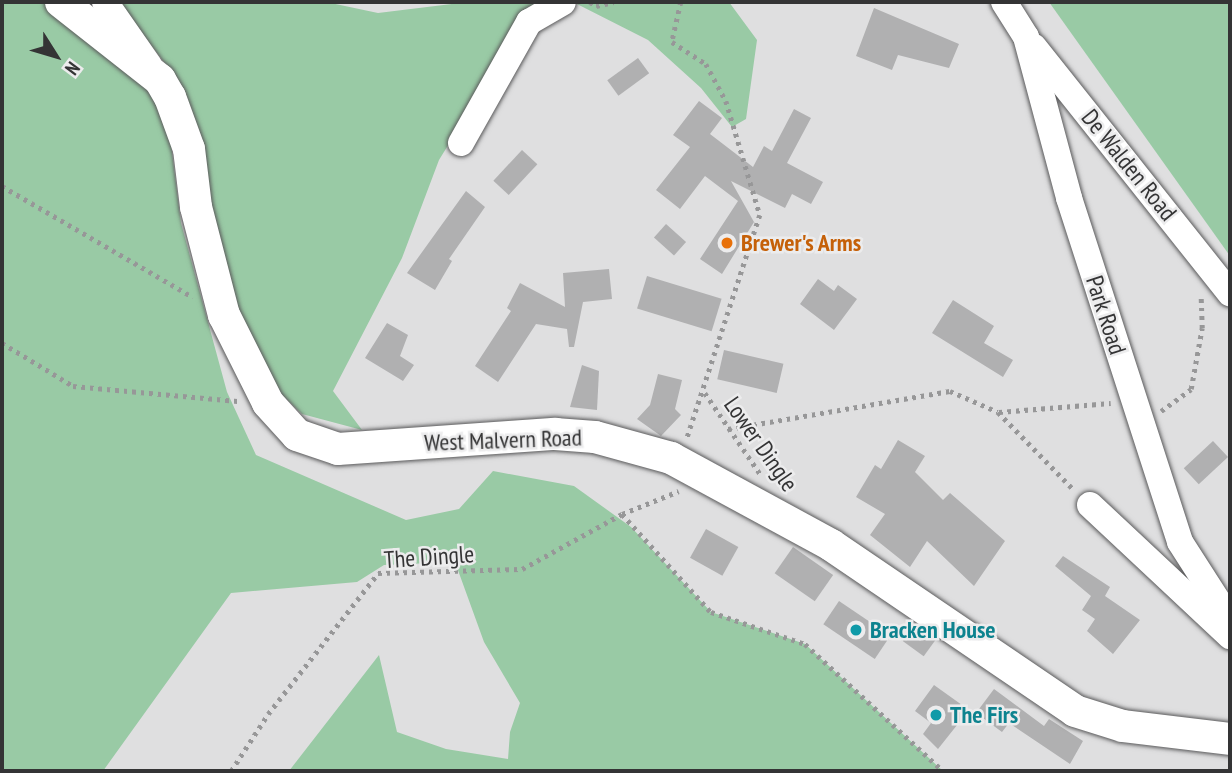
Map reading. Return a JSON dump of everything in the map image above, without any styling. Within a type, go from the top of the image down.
[{"type":"main road","name":"West Malvern Road","points":[[61,2],[160,80],[189,149],[196,207],[224,315],[268,403],[297,435],[338,449],[555,434],[595,436],[671,458],[831,545],[1075,711],[1123,726],[1230,739]]},
{"type":"street","points":[[105,2],[160,80]]},
{"type":"street","points":[[461,143],[529,22],[563,2]]},
{"type":"street","name":"Park Road","points":[[1004,2],[1026,37],[1069,198],[1180,542],[1230,620]]},
{"type":"street","name":"De Walden Road","points":[[1026,37],[1230,293]]},
{"type":"street","points":[[1090,505],[1230,636]]},
{"type":"path","points":[[590,2],[596,6],[614,2]]},
{"type":"path","name":"Lower Dingle","points":[[681,2],[672,42],[706,64],[738,133],[760,215],[704,392],[768,485]]},
{"type":"path","points":[[2,186],[224,315]]},
{"type":"path","points":[[2,343],[73,386],[268,403]]},
{"type":"path","points":[[728,429],[950,391],[998,411],[1090,505]]},
{"type":"path","points":[[684,442],[692,432],[704,392]]},
{"type":"path","name":"The Dingle","points":[[231,771],[268,714],[378,573],[522,569],[622,514],[705,477]]},
{"type":"path","points":[[622,514],[711,612],[805,644],[943,771]]},
{"type":"green space","points":[[2,2],[43,2],[127,65],[167,113],[181,223],[227,392],[256,455],[406,520],[459,509],[493,471],[574,486],[631,527],[711,612],[805,644],[943,771],[289,771],[379,655],[397,732],[446,749],[508,759],[510,732],[520,703],[484,642],[455,562],[384,565],[357,582],[231,593],[103,771],[2,771]]},
{"type":"green space","points":[[118,2],[326,2],[378,13],[468,2],[573,2],[525,20],[439,160],[402,258],[333,391],[362,430],[302,414],[276,389],[232,306],[174,75]]},
{"type":"green space","points":[[573,2],[729,2],[757,40],[746,119],[732,127],[701,88],[648,40]]},
{"type":"green space","points":[[1049,2],[1230,2],[1230,256]]},
{"type":"building","points":[[874,8],[959,44],[949,68],[898,55],[892,70],[856,56]]},
{"type":"building","points":[[638,58],[649,73],[618,96],[607,80]]},
{"type":"building","points":[[699,101],[722,118],[710,134],[753,167],[764,146],[772,151],[794,109],[811,118],[787,163],[823,182],[811,204],[792,194],[785,208],[731,181],[754,222],[722,274],[700,259],[738,201],[705,176],[680,209],[656,190],[690,147],[673,135]]},
{"type":"building","points":[[522,150],[537,164],[509,195],[493,181]]},
{"type":"building","points":[[466,191],[485,207],[449,259],[452,261],[435,290],[407,273]]},
{"type":"building","points":[[666,224],[686,242],[674,255],[654,237]]},
{"type":"building","points":[[609,269],[612,299],[583,302],[574,347],[569,347],[567,329],[536,324],[498,382],[475,366],[511,311],[507,308],[520,283],[565,307],[563,273]]},
{"type":"building","points":[[647,276],[722,299],[712,331],[637,309]]},
{"type":"building","points":[[818,279],[834,291],[838,285],[857,299],[834,330],[800,304]]},
{"type":"building","points":[[953,300],[994,326],[984,343],[1013,360],[1003,377],[932,333]]},
{"type":"building","points":[[387,323],[408,335],[400,356],[414,365],[403,381],[365,358]]},
{"type":"building","points":[[724,350],[783,364],[777,393],[717,379]]},
{"type":"building","points":[[582,365],[599,371],[597,410],[570,407]]},
{"type":"building","points":[[658,374],[682,380],[675,409],[681,415],[661,436],[637,419],[650,405]]},
{"type":"building","points":[[898,440],[925,456],[915,472],[943,500],[950,493],[1005,541],[974,586],[927,541],[910,567],[870,535],[885,514],[856,497],[875,465],[881,469]]},
{"type":"building","points":[[1213,441],[1228,457],[1199,484],[1184,468]]},
{"type":"building","points":[[706,529],[738,547],[722,576],[690,558]]},
{"type":"building","points":[[793,547],[833,575],[815,601],[775,573]]},
{"type":"building","points":[[1063,556],[1110,587],[1105,596],[1140,620],[1113,654],[1087,631],[1095,619],[1082,610],[1091,596],[1055,566]]},
{"type":"building","name":"Bracken House","points":[[839,601],[890,636],[875,659],[823,624]]},
{"type":"building","points":[[915,624],[936,639],[924,656],[903,641]]},
{"type":"building","name":"The Firs","points":[[934,685],[969,710],[938,749],[923,734],[931,723],[915,711]]},
{"type":"building","points":[[994,689],[1044,726],[1049,719],[1083,741],[1070,764],[1009,723],[1002,732],[976,713]]},
{"type":"place","name":"Brewer's Arms","points":[[727,243]]},
{"type":"place","name":"Bracken House","points":[[856,630]]},
{"type":"place","name":"The Firs","points":[[936,715]]}]
